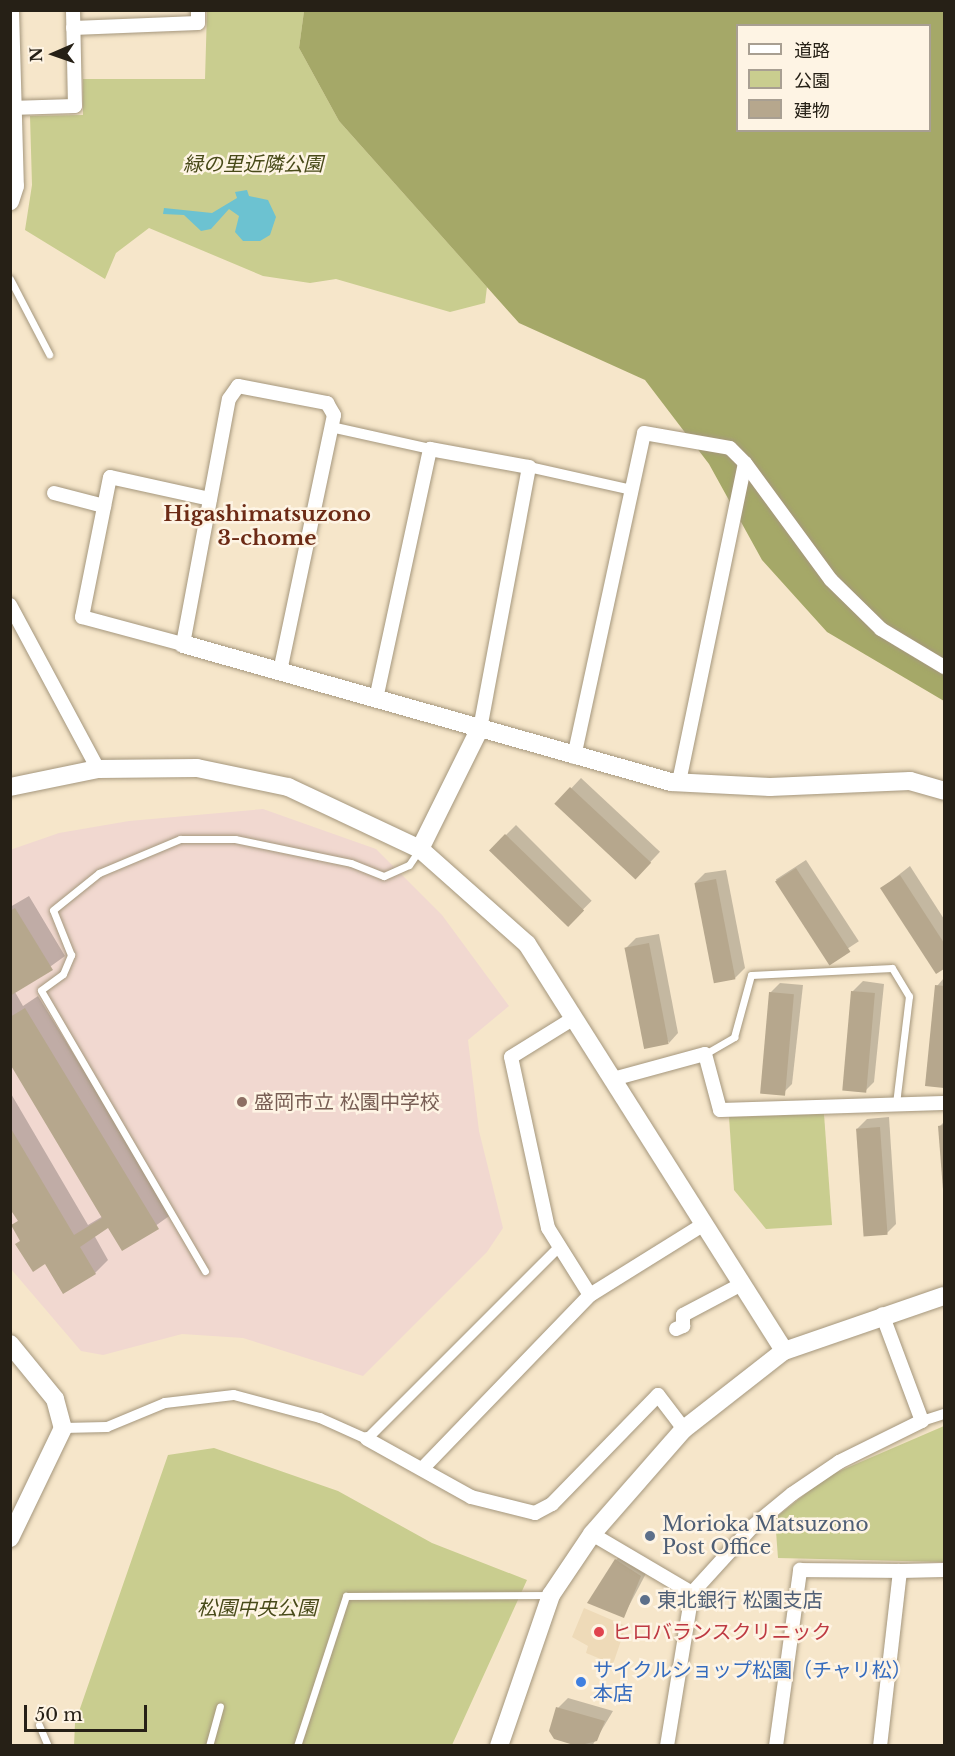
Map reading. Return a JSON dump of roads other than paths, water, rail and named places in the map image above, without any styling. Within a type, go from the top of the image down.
[{"type":"street","points":[[13,108],[75,106],[73,10]]},
{"type":"street","points":[[73,28],[198,23],[198,10]]},
{"type":"street","points":[[10,11],[13,108],[10,201]]},
{"type":"street","points":[[183,644],[230,399],[238,386],[327,403],[334,415],[280,671]]},
{"type":"street","points":[[331,427],[632,490]]},
{"type":"street","points":[[574,757],[644,433],[730,448],[744,463],[831,580],[881,629],[945,667]]},
{"type":"street","points":[[375,699],[430,449]]},
{"type":"street","points":[[679,783],[744,463]]},
{"type":"street","points":[[420,849],[480,728],[529,467]]},
{"type":"street","points":[[210,499],[110,477],[82,617],[280,671],[574,757],[679,783],[771,787],[910,781],[945,791]]},
{"type":"street","points":[[54,494],[104,506]]},
{"type":"street","points":[[10,605],[98,769]]},
{"type":"street","points":[[10,787],[98,769],[197,768],[288,787],[420,849],[527,944],[705,1224],[740,1285],[784,1351]]},
{"type":"street","points":[[574,1018],[511,1057],[548,1228],[590,1294]]},
{"type":"street","points":[[613,1079],[705,1053],[720,1110],[945,1103]]},
{"type":"street","points":[[422,1469],[590,1294],[705,1224]]},
{"type":"street","points":[[367,1439],[560,1246]]},
{"type":"street","points":[[676,1329],[683,1326],[684,1315],[740,1285]]},
{"type":"street","points":[[501,1745],[551,1595],[592,1534],[684,1428],[784,1351],[882,1314],[945,1296]]},
{"type":"street","points":[[882,1314],[922,1421]]},
{"type":"street","points":[[10,1344],[55,1399],[63,1428],[10,1538]]},
{"type":"street","points":[[63,1428],[107,1427],[165,1403],[234,1395],[320,1418],[367,1439],[471,1497],[536,1513],[552,1504],[658,1395],[684,1428]]},
{"type":"street","points":[[668,1746],[692,1593],[752,1527],[792,1494],[839,1462],[922,1421],[945,1414]]},
{"type":"street","points":[[592,1534],[692,1593]]},
{"type":"street","points":[[776,1746],[800,1570],[945,1570]]},
{"type":"street","points":[[880,1746],[900,1571]]},
{"type":"lane","points":[[10,279],[49,354]]},
{"type":"lane","points":[[205,1271],[41,990],[63,974],[71,955],[54,910],[99,873],[180,839],[235,838],[351,863],[384,876],[409,865],[420,849]]},
{"type":"lane","points":[[705,1053],[734,1037],[751,975],[892,968],[909,996],[896,1104]]},
{"type":"lane","points":[[297,1746],[346,1596],[551,1595]]},
{"type":"lane","points":[[209,1746],[220,1706]]},
{"type":"lane","points":[[39,1725],[48,1746]]},
{"type":"water","points":[[247,190],[249,196],[268,200],[276,217],[270,235],[260,241],[243,241],[235,232],[239,216],[229,209],[211,229],[201,231],[184,215],[163,214],[164,208],[212,213],[237,198],[235,192]]},
{"type":"place","name":"盛岡市立 松園中学校","points":[[242,1102]]},
{"type":"place","name":"Morioka Matsuzono Post Office","points":[[650,1536]]},
{"type":"place","name":"東北銀行 松園支店","points":[[645,1600]]},
{"type":"place","name":"ヒロバランスクリニック","points":[[599,1632]]},
{"type":"place","name":"サイクルショップ松園（チャリ松） 本店","points":[[581,1682]]},
{"type":"district","name":"Higashimatsuzono 3-chome","points":[[267,526]]},
{"type":"park label","name":"緑の里近隣公園","points":[[253,164]]},
{"type":"park label","name":"松園中央公園","points":[[257,1608]]}]
